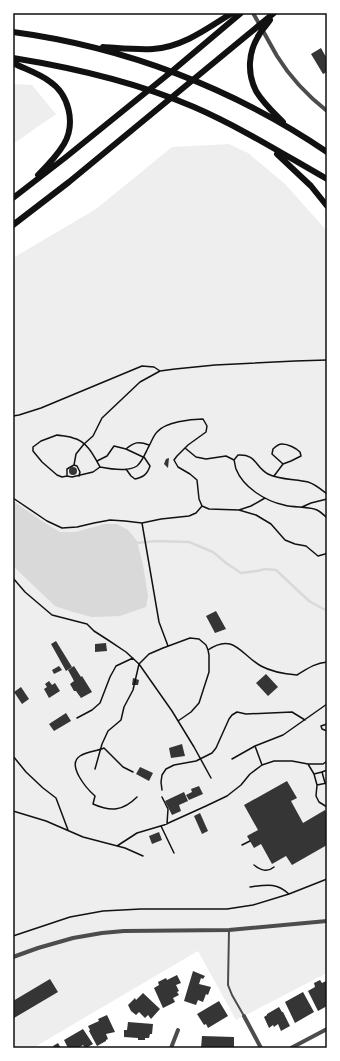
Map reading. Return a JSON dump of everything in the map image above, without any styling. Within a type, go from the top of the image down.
[{"type":"main road","points":[[92,46],[139,49],[164,47],[202,33],[231,16],[241,13]]},
{"type":"main road","points":[[13,225],[69,182],[275,13]]},
{"type":"main road","points":[[275,13],[259,34],[251,53],[250,72],[252,82],[257,91],[266,104],[288,127]]},
{"type":"main road","points":[[13,198],[171,72],[231,16]]},
{"type":"main road","points":[[13,32],[92,46],[128,56],[194,80],[248,105],[288,127],[327,152]]},
{"type":"main road","points":[[13,58],[75,69],[117,80],[171,98],[212,116],[249,135],[327,179]]},
{"type":"main road","points":[[13,63],[49,80],[58,88],[65,98],[69,108],[70,119],[69,131],[65,143],[53,160],[21,193]]},
{"type":"main road","points":[[270,147],[311,186],[327,206]]},
{"type":"street","points":[[253,13],[278,57],[293,77],[327,111]]},
{"type":"street","points":[[13,957],[73,938],[102,933],[124,931],[229,930],[327,921]]},
{"type":"street","points":[[244,1016],[261,1048]]},
{"type":"street","points":[[291,1048],[327,1029]]},
{"type":"street","points":[[172,1048],[178,1030]]},
{"type":"lane","points":[[229,930],[228,985],[244,1016]]},
{"type":"path","points":[[67,476],[66,471],[74,465],[76,454],[93,436],[102,418],[140,382],[160,371],[222,365],[327,360]]},
{"type":"path","points":[[13,416],[41,408],[142,366],[154,367],[160,371]]},
{"type":"path","points":[[100,467],[93,472],[79,476],[62,477],[57,475],[42,462],[33,451],[33,447],[41,441],[57,435],[74,438],[84,444],[91,451],[100,467],[112,470],[126,469],[136,466],[142,460],[156,432],[163,426],[203,419],[208,426],[206,432],[185,448],[174,460],[178,467],[190,474],[196,480],[199,500],[202,506],[209,509],[238,510],[256,515],[271,524],[285,540],[306,546],[318,556],[327,553]]},
{"type":"path","points":[[126,449],[136,442],[150,445]]},
{"type":"path","points":[[274,476],[283,464],[300,456],[300,452],[295,448],[282,444],[277,446],[273,449],[272,454],[283,464]]},
{"type":"path","points":[[97,461],[107,456],[114,446],[143,456],[150,466],[148,472],[140,478],[135,479],[126,469]]},
{"type":"path","points":[[185,448],[196,457],[206,460],[226,456],[234,460]]},
{"type":"path","points":[[234,460],[238,456],[244,455],[252,457],[260,468],[269,475],[310,482],[327,494]]},
{"type":"path","points":[[234,460],[236,469],[244,482],[266,498],[283,505],[317,510],[327,518]]},
{"type":"path","points":[[74,465],[77,466],[80,472],[79,476]]},
{"type":"path","points":[[13,498],[47,521],[62,528],[77,527],[110,520],[142,523],[189,516],[196,513],[202,506]]},
{"type":"path","points":[[238,510],[251,506],[266,498]]},
{"type":"path","points":[[302,508],[311,503],[327,499]]},
{"type":"path","points":[[142,523],[159,622],[168,646]]},
{"type":"path","points":[[13,578],[25,592],[52,615],[87,624],[94,631],[126,652],[139,664],[178,721],[211,778]]},
{"type":"path","points":[[95,769],[102,744],[108,731],[121,720],[124,707],[133,690],[139,664],[149,654],[168,646],[190,638],[199,639],[206,645],[210,655],[209,672],[199,704],[178,721]]},
{"type":"path","points":[[208,650],[215,645],[229,643],[238,647],[260,665],[276,672],[297,676],[310,666],[327,662]]},
{"type":"path","points":[[77,718],[92,710],[100,703],[116,666],[132,658]]},
{"type":"path","points":[[232,759],[255,746],[283,735],[327,704]]},
{"type":"path","points":[[162,790],[162,775],[166,769],[174,765],[201,759],[212,753],[216,748],[229,719],[237,712],[246,714],[292,712],[305,720]]},
{"type":"path","points":[[327,724],[321,726],[322,729],[327,731]]},
{"type":"path","points":[[255,746],[262,765]]},
{"type":"path","points":[[133,772],[123,767],[104,748],[81,755],[75,763],[76,769],[87,788],[95,796],[93,804],[108,809],[121,808],[130,804],[137,797]]},
{"type":"path","points":[[13,756],[26,772],[56,798],[68,830]]},
{"type":"path","points":[[117,846],[137,833],[167,824],[227,796],[241,785],[250,774],[262,765],[274,761],[292,761],[308,764],[323,764],[327,761]]},
{"type":"path","points":[[308,764],[314,774],[317,785],[316,796],[319,802],[327,807]]},
{"type":"path","points":[[314,774],[327,770]]},
{"type":"path","points":[[317,785],[326,783],[322,772]]},
{"type":"path","points":[[162,797],[168,809],[167,824]]},
{"type":"path","points":[[13,811],[68,830],[83,837],[125,848],[143,856]]},
{"type":"path","points":[[161,826],[174,853]]},
{"type":"path","points":[[242,845],[250,841]]},
{"type":"path","points":[[254,865],[266,871],[270,870],[274,866]]},
{"type":"path","points":[[13,936],[70,917],[103,912],[141,909],[227,909],[253,905],[289,894],[327,879]]},
{"type":"path","points":[[250,887],[267,884],[283,889],[289,894]]},
{"type":"shaded area","points":[[13,84],[32,85],[56,114],[13,144]]},
{"type":"shaded area","points":[[229,144],[248,153],[285,184],[327,231],[327,973],[236,1020],[198,951],[33,1048],[13,1048],[13,258],[96,209],[172,147]]},
{"type":"shaded area","points":[[13,501],[60,532],[75,532],[105,524],[117,524],[128,530],[137,541],[143,565],[148,596],[146,607],[120,616],[92,617],[55,606],[13,566]]},
{"type":"building","points":[[321,48],[327,57],[327,72],[323,74],[311,54]]},
{"type":"building","points":[[169,458],[168,468],[164,464],[166,459]]},
{"type":"building","points":[[73,467],[76,468],[76,474],[73,475],[70,474],[69,471],[70,468]]},
{"type":"building","points":[[216,611],[226,629],[215,633],[206,616]]},
{"type":"building","points":[[56,641],[72,667],[66,671],[51,644]]},
{"type":"building","points":[[106,643],[107,651],[95,652],[95,644]]},
{"type":"building","points":[[59,666],[62,670],[54,674],[52,670]]},
{"type":"building","points":[[74,666],[92,692],[81,698],[70,684],[74,681],[68,670]]},
{"type":"building","points":[[266,674],[278,687],[268,696],[256,683]]},
{"type":"building","points":[[133,678],[139,680],[138,685],[132,685]]},
{"type":"building","points":[[49,681],[52,685],[55,683],[60,691],[49,698],[44,689],[47,687],[45,684]]},
{"type":"building","points":[[21,687],[29,699],[22,704],[14,692]]},
{"type":"building","points":[[66,713],[71,721],[54,731],[49,724]]},
{"type":"building","points":[[182,744],[185,756],[171,758],[169,748]]},
{"type":"building","points":[[140,767],[153,773],[149,781],[136,774]]},
{"type":"building","points":[[287,781],[297,798],[291,801],[303,823],[325,810],[327,814],[327,845],[292,865],[286,856],[272,864],[261,844],[254,848],[247,836],[258,830],[244,805]]},
{"type":"building","points":[[199,786],[203,794],[189,800],[186,795],[192,792],[191,789]]},
{"type":"building","points":[[184,792],[188,801],[179,805],[181,811],[172,815],[165,801]]},
{"type":"building","points":[[200,813],[208,831],[202,834],[194,816]]},
{"type":"building","points":[[159,832],[162,840],[152,844],[149,836]]},
{"type":"building","points":[[193,971],[205,976],[203,979],[201,978],[199,984],[211,987],[203,1002],[198,1000],[196,1005],[184,1001]]},
{"type":"building","points":[[177,975],[181,983],[176,985],[179,995],[173,998],[175,1002],[163,1008],[154,988],[159,985],[158,982],[166,978],[167,980]]},
{"type":"building","points":[[50,979],[58,992],[14,1018],[13,1001]]},
{"type":"building","points":[[320,980],[322,983],[326,981],[327,983],[327,1006],[318,1011],[308,991],[315,987],[314,983]]},
{"type":"building","points":[[303,992],[314,1012],[295,1023],[285,1002]]},
{"type":"building","points":[[143,993],[160,1009],[151,1019],[148,1015],[145,1018],[139,1012],[136,1015],[131,1011],[128,1005]]},
{"type":"building","points":[[219,1001],[228,1016],[208,1028],[206,1024],[204,1025],[197,1014]]},
{"type":"building","points":[[279,1007],[290,1026],[281,1031],[278,1024],[269,1028],[264,1017]]},
{"type":"building","points":[[107,1015],[115,1032],[106,1034],[108,1039],[97,1046],[88,1026]]},
{"type":"building","points":[[128,1022],[153,1024],[152,1034],[150,1034],[149,1038],[145,1038],[145,1040],[124,1037],[124,1030],[127,1030]]},
{"type":"building","points":[[83,1029],[93,1044],[86,1048],[83,1045],[80,1048],[68,1048],[64,1040]]},
{"type":"building","points":[[202,1036],[234,1037],[234,1048],[201,1048]]},
{"type":"building","points":[[58,1043],[61,1048],[54,1048],[53,1046]]},
{"type":"waterway","points":[[137,543],[156,541],[189,542],[213,552],[241,573],[265,569],[276,570],[309,601],[327,611]]}]
